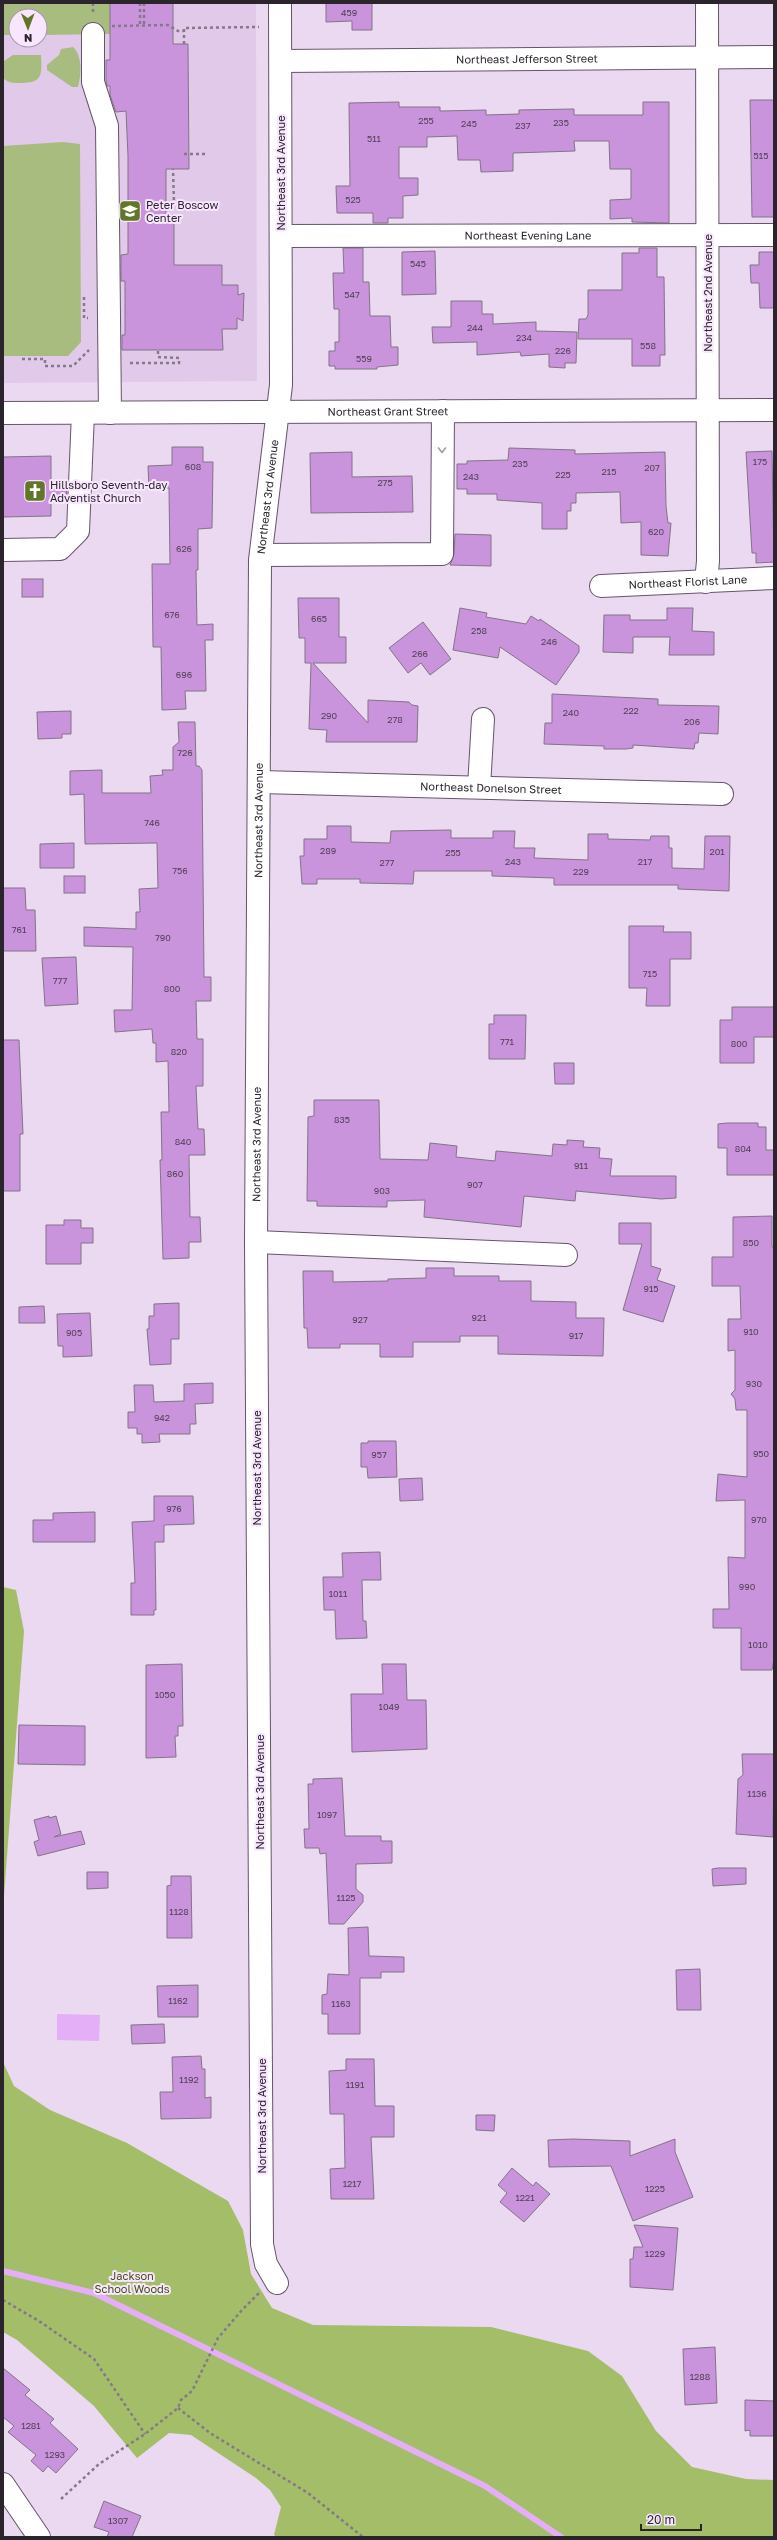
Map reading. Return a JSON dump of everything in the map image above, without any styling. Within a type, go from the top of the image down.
[{"type":"street","name":"Northeast 3rd Avenue","points":[[277,2283],[266,2264],[262,2244],[256,1242],[261,555],[281,385],[280,3]]},
{"type":"street","name":"Northeast 2nd Avenue","points":[[706,582],[708,561],[707,3]]},
{"type":"street","points":[[101,30],[93,82],[107,126],[110,412]]},
{"type":"street","name":"Northeast Jefferson Street","points":[[281,61],[774,57]]},
{"type":"street","name":"Northeast Evening Lane","points":[[281,236],[774,235]]},
{"type":"street","name":"Northeast Grant Street","points":[[3,413],[774,410]]},
{"type":"street","points":[[261,555],[442,554],[442,411]]},
{"type":"street","points":[[3,550],[60,549],[78,531],[83,413]]},
{"type":"street","name":"Northeast Florist Lane","points":[[601,586],[706,582],[736,578],[774,578]]},
{"type":"street","points":[[479,788],[483,719]]},
{"type":"street","name":"Northeast Donelson Street","points":[[260,782],[722,794]]},
{"type":"street","points":[[256,1242],[566,1255]]},
{"type":"street","points":[[3,2484],[32,2534]]},
{"type":"path","points":[[140,3],[140,26]]},
{"type":"path","points":[[144,3],[144,26]]},
{"type":"path","points":[[101,30],[168,25],[178,31],[184,31],[184,28],[260,28]]},
{"type":"path","points":[[184,31],[184,44]]},
{"type":"path","points":[[184,154],[208,154]]},
{"type":"path","points":[[166,204],[174,204],[174,169]]},
{"type":"path","points":[[84,297],[84,318],[92,318]]},
{"type":"path","points":[[22,359],[45,359],[45,366],[73,366],[92,346]]},
{"type":"path","points":[[127,363],[179,363],[179,358],[158,357],[158,350]]},
{"type":"path","points":[[61,2499],[99,2464],[145,2434],[178,2408],[181,2400],[192,2391],[204,2363],[218,2338],[251,2301],[277,2283]]},
{"type":"path","points":[[3,2300],[39,2321],[94,2359],[145,2434]]},
{"type":"path","points":[[178,2408],[210,2433],[308,2493],[363,2537]]},
{"type":"shaded area","name":"Peter Boscow Center","points":[[3,3],[256,3],[257,381],[3,383]]},
{"type":"shaded area","points":[[57,2014],[100,2015],[99,2041],[57,2040]]},
{"type":"green space","points":[[3,3],[110,3],[110,34],[48,35],[48,8],[8,8],[8,35],[3,35]]},
{"type":"green space","points":[[73,47],[80,61],[80,77],[78,87],[72,87],[47,70],[47,65],[59,55],[61,49]]},
{"type":"green space","points":[[13,55],[41,55],[40,76],[28,83],[9,82],[3,78],[4,61]]},
{"type":"green space","points":[[63,142],[80,144],[81,342],[68,356],[3,356],[3,146]]},
{"type":"green space","points":[[3,1587],[16,1590],[24,1631],[3,1909]]},
{"type":"green space","name":"Jackson School Woods","points":[[3,2062],[14,2086],[50,2110],[127,2143],[228,2201],[243,2230],[251,2274],[272,2308],[313,2325],[491,2327],[588,2351],[622,2376],[656,2431],[692,2467],[746,2479],[774,2480],[774,2537],[277,2537],[274,2535],[281,2507],[270,2490],[256,2478],[191,2435],[169,2433],[137,2458],[94,2406],[17,2340],[3,2332]]},
{"type":"building","points":[[110,3],[173,3],[173,44],[188,44],[189,169],[166,169],[166,214],[174,215],[174,265],[222,265],[222,285],[238,285],[238,295],[244,293],[243,321],[237,318],[237,329],[222,329],[223,350],[122,350],[122,335],[125,335],[125,281],[121,281],[121,255],[128,254],[128,156],[126,111],[116,112],[110,95],[110,86],[107,86],[106,80],[106,60],[110,60]]},
{"type":"building","points":[[372,3],[372,30],[352,30],[352,21],[326,22],[326,4]]},
{"type":"building","points":[[750,100],[774,100],[774,217],[752,217]]},
{"type":"building","points":[[399,102],[399,107],[440,107],[440,111],[486,110],[486,115],[519,114],[519,110],[574,109],[574,115],[643,115],[643,102],[669,102],[669,223],[632,222],[632,218],[610,219],[610,200],[631,199],[631,169],[610,169],[609,141],[574,141],[575,151],[513,153],[513,171],[481,172],[480,160],[458,160],[457,136],[427,137],[427,147],[399,147],[399,178],[418,178],[418,195],[403,196],[403,218],[388,218],[388,223],[373,223],[373,213],[337,213],[336,186],[350,186],[349,103]]},
{"type":"building","points":[[343,248],[363,248],[363,282],[369,282],[370,316],[390,316],[391,347],[398,347],[398,365],[377,367],[377,369],[335,369],[335,366],[329,366],[329,351],[335,351],[335,342],[339,342],[339,309],[334,309],[333,273],[344,273]]},
{"type":"building","points":[[639,248],[657,248],[657,277],[664,277],[665,355],[660,355],[660,366],[632,366],[632,339],[578,339],[579,319],[586,319],[588,315],[588,290],[622,290],[622,253],[639,253]]},
{"type":"building","points":[[435,251],[436,294],[402,295],[402,252]]},
{"type":"building","points":[[759,252],[774,252],[774,308],[760,308],[759,283],[751,283],[750,265],[759,265]]},
{"type":"building","points":[[451,301],[482,301],[482,314],[493,314],[493,324],[536,322],[536,331],[577,332],[576,363],[565,363],[565,368],[549,367],[549,354],[521,356],[520,352],[477,355],[477,342],[433,343],[432,327],[451,327]]},
{"type":"building","points":[[172,447],[203,447],[203,462],[213,462],[212,528],[198,529],[198,570],[196,570],[197,625],[213,624],[213,640],[205,640],[206,691],[185,691],[186,709],[162,710],[161,647],[153,647],[152,564],[170,564],[169,488],[149,489],[148,466],[172,465]]},
{"type":"building","points":[[509,448],[575,450],[575,454],[665,452],[666,506],[668,523],[671,523],[668,556],[641,555],[641,522],[621,523],[620,492],[576,493],[576,503],[571,503],[571,511],[567,511],[567,529],[542,529],[542,503],[497,500],[497,494],[467,494],[467,489],[457,489],[457,464],[467,464],[467,461],[508,460]]},
{"type":"building","points":[[772,451],[774,562],[756,563],[756,553],[752,553],[746,452]]},
{"type":"building","points":[[352,452],[352,477],[412,476],[413,512],[311,513],[310,453]]},
{"type":"building","name":"Hillsboro Seventh-day Adventist Church","points":[[51,456],[51,482],[66,482],[67,499],[51,499],[51,516],[3,517],[3,457]]},
{"type":"building","points":[[455,534],[491,535],[491,566],[450,565],[454,554]]},
{"type":"building","points":[[22,579],[43,579],[43,597],[22,597]]},
{"type":"building","points":[[298,598],[339,598],[339,637],[346,637],[346,663],[313,663],[368,723],[368,700],[409,702],[412,705],[418,706],[417,742],[326,742],[327,730],[309,729],[311,663],[305,663],[305,638],[299,638]]},
{"type":"building","points":[[460,608],[487,613],[486,617],[526,624],[531,616],[539,621],[540,619],[579,646],[579,652],[556,685],[500,647],[498,658],[453,650]]},
{"type":"building","points":[[667,608],[693,608],[692,631],[714,632],[714,655],[669,655],[670,637],[633,637],[633,653],[603,652],[604,615],[630,615],[630,620],[667,620]]},
{"type":"building","points":[[423,622],[451,659],[430,675],[421,663],[408,673],[389,648]]},
{"type":"building","points":[[552,694],[658,699],[658,705],[719,706],[718,734],[699,733],[698,743],[695,743],[694,749],[633,745],[633,748],[626,749],[604,749],[604,746],[544,744],[545,723],[552,723]]},
{"type":"building","points":[[71,711],[71,734],[62,734],[62,738],[38,739],[37,712]]},
{"type":"building","points":[[178,722],[195,722],[196,766],[199,766],[202,770],[204,977],[211,977],[211,1001],[196,1001],[197,1039],[203,1039],[203,1086],[196,1086],[198,1129],[204,1129],[205,1155],[189,1155],[190,1217],[200,1217],[201,1242],[189,1242],[189,1258],[163,1259],[160,1160],[162,1160],[161,1112],[169,1112],[168,1061],[156,1062],[156,1043],[153,1043],[152,1029],[115,1032],[114,1010],[132,1010],[133,947],[84,946],[84,927],[136,929],[136,912],[140,912],[139,889],[158,888],[157,843],[85,844],[84,794],[70,795],[70,771],[102,770],[102,793],[151,793],[150,776],[163,775],[162,770],[173,770],[173,747],[179,742]]},
{"type":"building","points":[[327,826],[351,826],[351,842],[390,843],[391,831],[451,830],[451,838],[493,838],[493,831],[515,831],[514,848],[535,848],[534,858],[588,860],[588,834],[608,834],[608,839],[650,840],[651,836],[669,836],[669,848],[672,848],[672,868],[704,869],[705,836],[730,836],[729,891],[678,889],[678,885],[554,885],[554,878],[492,876],[492,871],[414,871],[413,884],[360,883],[360,879],[317,879],[317,884],[302,884],[300,856],[304,856],[304,839],[327,839]]},
{"type":"building","points":[[74,843],[74,868],[40,868],[40,844]]},
{"type":"building","points":[[64,876],[85,876],[85,893],[64,893]]},
{"type":"building","points":[[3,888],[25,888],[26,910],[35,910],[36,951],[3,951]]},
{"type":"building","points":[[629,926],[664,926],[663,932],[691,932],[691,959],[670,959],[670,1006],[646,1006],[647,988],[629,988]]},
{"type":"building","points":[[76,957],[78,1004],[45,1006],[42,958]]},
{"type":"building","points":[[732,1007],[774,1007],[774,1037],[754,1037],[754,1063],[720,1063],[720,1020],[732,1020]]},
{"type":"building","points":[[494,1015],[526,1015],[525,1059],[489,1059],[489,1024],[494,1024]]},
{"type":"building","points":[[3,1040],[19,1040],[23,1134],[20,1134],[20,1191],[3,1191]]},
{"type":"building","points":[[554,1063],[574,1063],[574,1084],[555,1084]]},
{"type":"building","points":[[314,1100],[379,1100],[380,1159],[428,1160],[430,1143],[457,1146],[456,1157],[495,1161],[496,1151],[552,1156],[553,1144],[567,1145],[567,1140],[584,1141],[583,1147],[600,1148],[599,1158],[612,1159],[610,1176],[676,1176],[676,1198],[661,1199],[576,1191],[575,1201],[524,1196],[521,1227],[424,1217],[425,1200],[387,1201],[387,1207],[317,1206],[317,1201],[307,1201],[308,1117],[314,1116]]},
{"type":"building","points":[[758,1123],[758,1127],[766,1127],[766,1150],[774,1150],[774,1175],[727,1175],[727,1148],[718,1148],[718,1124]]},
{"type":"building","points":[[772,1216],[772,1247],[774,1247],[774,1659],[772,1670],[741,1670],[741,1628],[713,1628],[713,1609],[729,1609],[728,1557],[745,1558],[745,1500],[716,1501],[718,1474],[747,1477],[747,1410],[736,1410],[735,1399],[731,1394],[735,1390],[735,1350],[728,1351],[728,1319],[741,1319],[740,1286],[712,1286],[712,1257],[733,1257],[733,1217]]},
{"type":"building","points":[[64,1220],[81,1220],[81,1228],[93,1228],[93,1243],[81,1243],[81,1264],[46,1264],[46,1225],[64,1225]]},
{"type":"building","points":[[619,1223],[651,1223],[651,1266],[661,1269],[657,1280],[675,1286],[663,1322],[623,1310],[642,1244],[619,1244]]},
{"type":"building","points":[[426,1268],[454,1268],[454,1276],[499,1276],[499,1281],[531,1281],[531,1301],[576,1302],[576,1318],[604,1318],[603,1356],[498,1354],[498,1336],[460,1336],[460,1342],[413,1342],[413,1357],[380,1357],[380,1344],[340,1344],[340,1348],[308,1348],[307,1328],[304,1328],[303,1271],[333,1271],[333,1282],[388,1281],[388,1279],[426,1278]]},
{"type":"building","points":[[179,1303],[179,1339],[171,1339],[171,1364],[150,1365],[147,1329],[149,1329],[149,1316],[154,1316],[154,1304]]},
{"type":"building","points":[[44,1306],[45,1323],[19,1323],[19,1307]]},
{"type":"building","points":[[90,1313],[92,1356],[63,1357],[63,1346],[58,1346],[57,1314]]},
{"type":"building","points":[[213,1383],[213,1403],[195,1404],[196,1424],[190,1424],[190,1434],[159,1434],[160,1442],[142,1443],[142,1434],[137,1434],[137,1428],[128,1428],[128,1412],[135,1412],[134,1385],[153,1385],[154,1402],[184,1401],[184,1384]]},
{"type":"building","points":[[368,1441],[396,1441],[397,1477],[368,1478],[367,1467],[361,1467],[361,1443],[368,1443]]},
{"type":"building","points":[[422,1478],[423,1500],[400,1501],[399,1479]]},
{"type":"building","points":[[154,1496],[193,1496],[194,1524],[164,1525],[164,1542],[155,1542],[156,1610],[154,1610],[154,1615],[131,1615],[131,1583],[135,1583],[132,1522],[154,1521]]},
{"type":"building","points":[[95,1512],[95,1542],[33,1542],[33,1520],[53,1520],[53,1513]]},
{"type":"building","points":[[380,1552],[381,1580],[362,1580],[363,1621],[366,1621],[367,1638],[336,1639],[335,1610],[324,1610],[323,1577],[343,1577],[342,1553]]},
{"type":"building","points":[[182,1664],[183,1726],[178,1726],[178,1736],[175,1736],[176,1757],[146,1758],[146,1665]]},
{"type":"building","points":[[382,1664],[406,1664],[407,1700],[426,1700],[427,1749],[352,1752],[351,1694],[383,1694]]},
{"type":"building","points":[[19,1725],[85,1726],[85,1765],[18,1764]]},
{"type":"building","points":[[742,1754],[774,1754],[773,1837],[736,1834],[738,1779],[743,1775]]},
{"type":"building","points":[[342,1778],[345,1836],[381,1836],[381,1841],[392,1841],[392,1863],[356,1864],[356,1889],[363,1895],[363,1902],[344,1924],[329,1924],[326,1853],[320,1854],[319,1848],[305,1848],[304,1829],[309,1829],[308,1784],[313,1784],[313,1779]]},
{"type":"building","points":[[49,1816],[49,1818],[56,1816],[61,1834],[54,1837],[81,1831],[85,1844],[38,1856],[34,1842],[39,1840],[34,1820]]},
{"type":"building","points":[[746,1868],[746,1884],[713,1886],[712,1869]]},
{"type":"building","points":[[87,1872],[108,1872],[108,1888],[87,1889]]},
{"type":"building","points":[[171,1876],[191,1876],[192,1938],[167,1938],[167,1886],[171,1885]]},
{"type":"building","points":[[368,1927],[369,1956],[404,1957],[404,1972],[381,1972],[381,1978],[360,1978],[360,2034],[328,2034],[328,2014],[322,2014],[322,1995],[327,1994],[328,1974],[349,1975],[348,1928]]},
{"type":"building","points":[[700,1969],[701,2010],[677,2010],[676,1970]]},
{"type":"building","points":[[198,1985],[198,2017],[158,2017],[157,1986]]},
{"type":"building","points":[[164,2024],[165,2043],[132,2044],[131,2025]]},
{"type":"building","points":[[201,2056],[202,2069],[205,2069],[205,2098],[211,2097],[211,2118],[161,2119],[160,2092],[173,2092],[172,2057]]},
{"type":"building","points":[[346,2059],[374,2059],[375,2106],[394,2106],[394,2137],[371,2137],[374,2199],[331,2199],[330,2169],[345,2168],[344,2114],[330,2114],[329,2071],[346,2070]]},
{"type":"building","points":[[476,2115],[495,2115],[494,2131],[476,2130]]},
{"type":"building","points":[[573,2139],[630,2141],[630,2156],[675,2139],[675,2152],[693,2197],[633,2221],[611,2166],[549,2167],[548,2140]]},
{"type":"building","points":[[512,2168],[533,2186],[536,2182],[550,2194],[524,2222],[500,2202],[507,2193],[498,2185]]},
{"type":"building","points":[[634,2225],[678,2228],[673,2290],[630,2287],[630,2259],[633,2259],[634,2247],[643,2247]]},
{"type":"building","points":[[715,2347],[717,2403],[685,2405],[683,2349]]},
{"type":"building","points":[[3,2368],[30,2390],[25,2395],[54,2419],[50,2423],[78,2449],[56,2473],[48,2466],[43,2472],[31,2461],[36,2455],[8,2432],[14,2426],[3,2417]]},
{"type":"building","points":[[745,2400],[774,2401],[774,2436],[750,2436],[750,2430],[745,2431]]},
{"type":"building","points":[[104,2501],[141,2516],[132,2537],[107,2537],[109,2532],[94,2527]]},
{"type":"waterway","points":[[3,2271],[94,2293],[485,2486],[561,2537]]},
{"type":"place","name":"Peter Boscow Center","points":[[130,211]]},
{"type":"place","name":"Hillsboro Seventh-day Adventist Church","points":[[35,491]]}]
